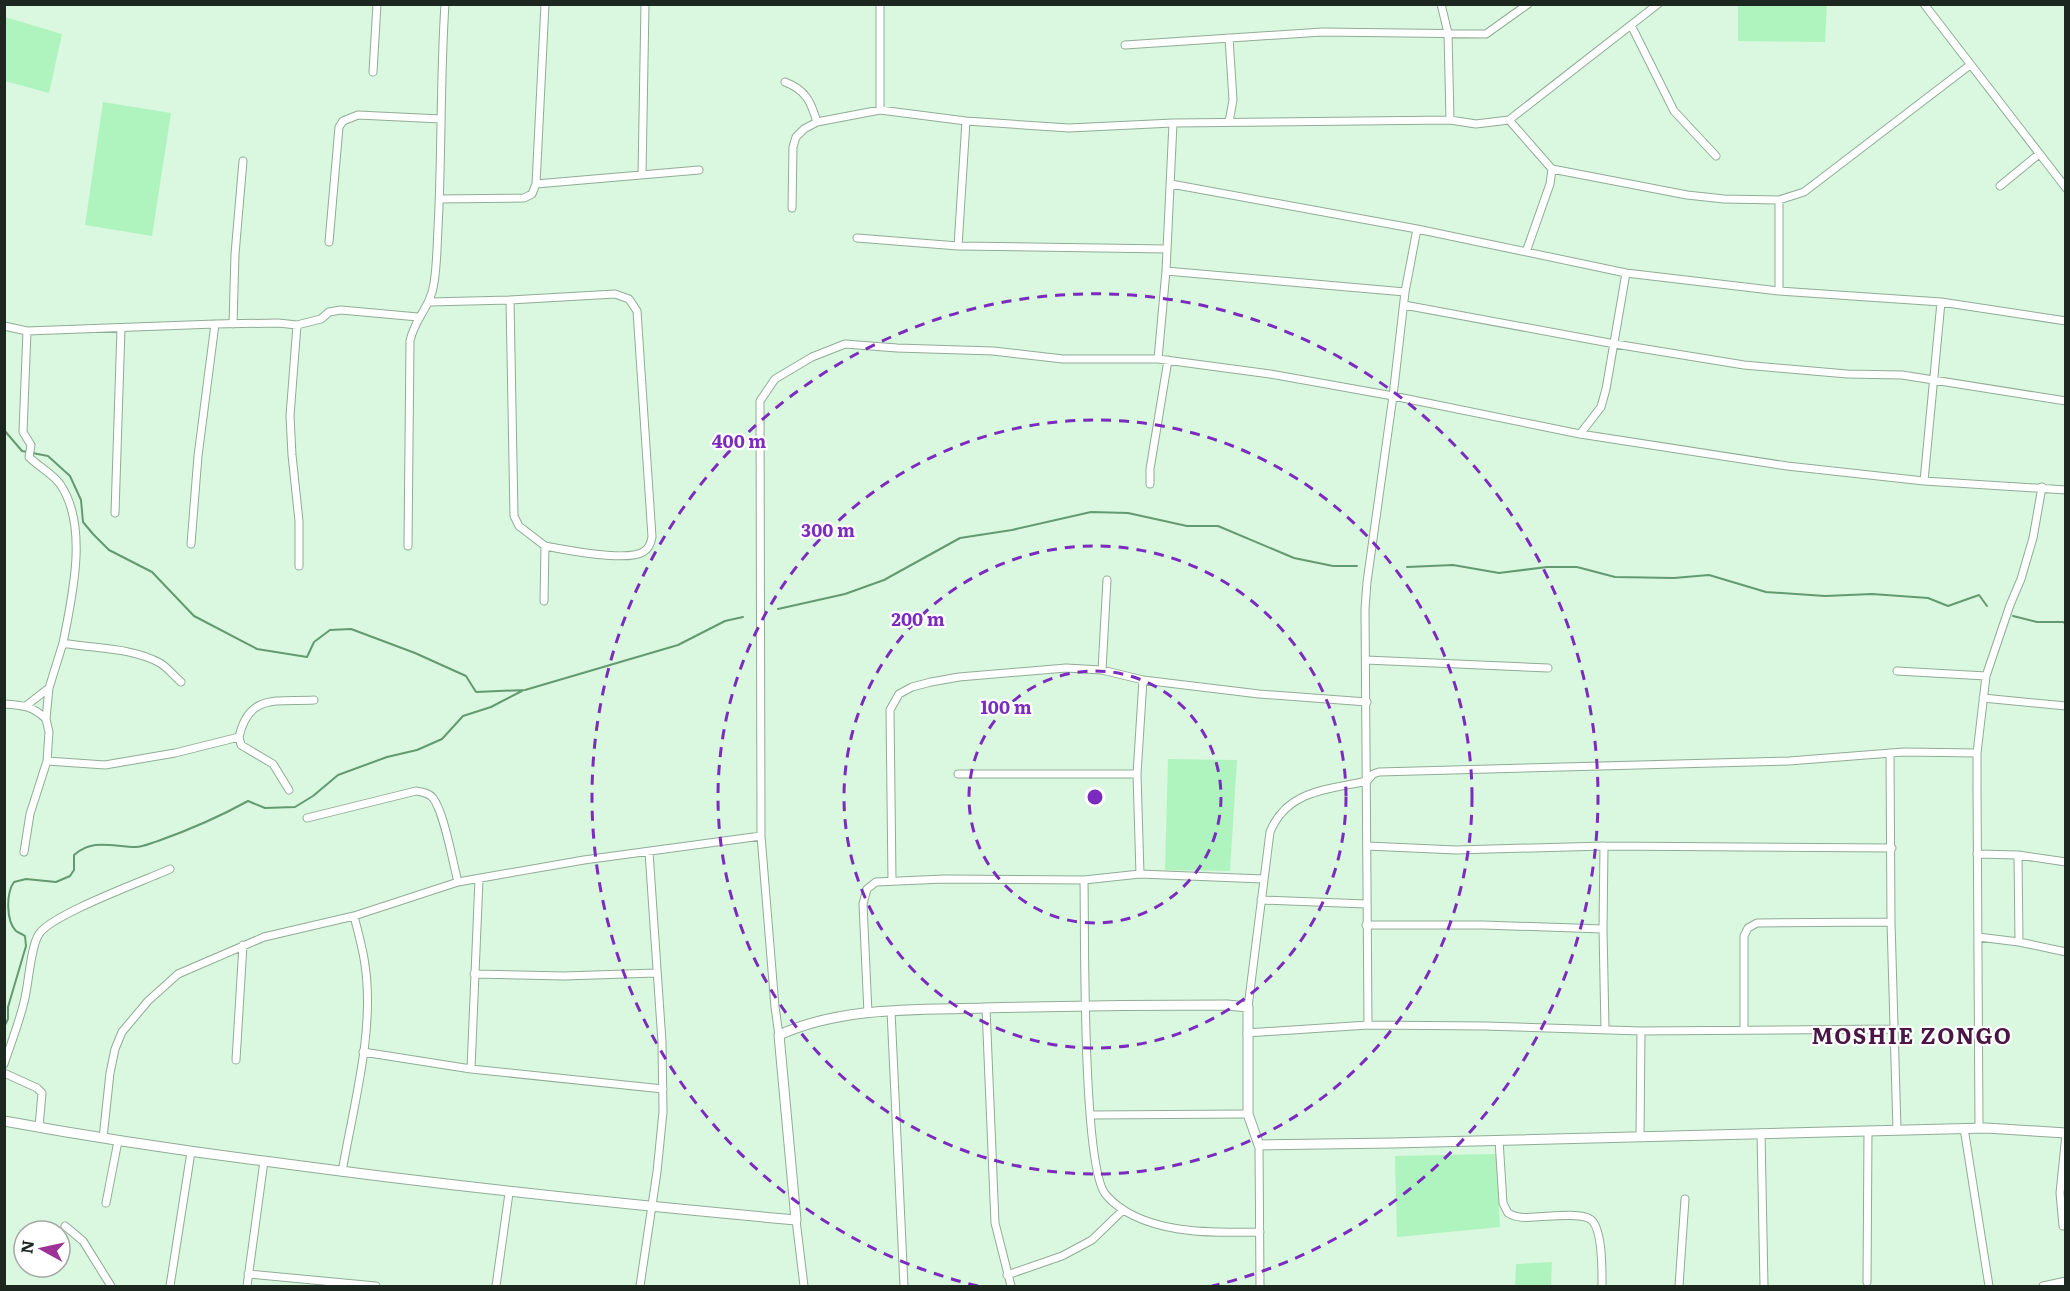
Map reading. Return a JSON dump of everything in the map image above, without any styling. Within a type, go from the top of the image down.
[{"type":"street","points":[[373,72],[377,4]]},
{"type":"street","points":[[408,546],[410,340],[412,327],[430,302],[434,284],[440,199],[445,4]]},
{"type":"street","points":[[440,199],[524,198],[532,194],[536,184],[545,4]]},
{"type":"street","points":[[642,175],[645,4]]},
{"type":"street","points":[[880,4],[880,110]]},
{"type":"street","points":[[1441,4],[1448,33],[1450,120]]},
{"type":"street","points":[[1125,45],[1322,32],[1486,34],[1528,4]]},
{"type":"street","points":[[792,208],[796,137],[804,129],[817,122],[880,110],[966,121],[1069,128],[1229,122],[1450,120],[1476,124],[1509,120],[1658,4]]},
{"type":"street","points":[[1924,4],[2066,188]]},
{"type":"street","points":[[1631,25],[1674,111],[1716,156]]},
{"type":"street","points":[[1229,38],[1233,100],[1229,122]]},
{"type":"street","points":[[1509,120],[1552,169],[1687,195],[1748,201],[1779,200],[1804,192],[1970,65]]},
{"type":"street","points":[[785,82],[796,86],[808,97],[817,122]]},
{"type":"street","points":[[329,242],[339,127],[343,121],[358,115],[441,119]]},
{"type":"street","points":[[958,246],[966,121]]},
{"type":"street","points":[[1158,359],[1166,271],[1173,123]]},
{"type":"street","points":[[2000,186],[2039,154]]},
{"type":"street","points":[[233,324],[235,254],[243,161]]},
{"type":"street","points":[[1527,252],[1550,184],[1552,169]]},
{"type":"street","points":[[536,184],[699,170]]},
{"type":"street","points":[[1171,184],[1417,229],[1626,273],[1779,291],[1941,302],[2066,321]]},
{"type":"street","points":[[1779,200],[1779,291]]},
{"type":"street","points":[[1368,1025],[1367,582],[1405,292],[1417,229]]},
{"type":"street","points":[[857,238],[958,246],[1167,249]]},
{"type":"street","points":[[1166,271],[1405,292]]},
{"type":"street","points":[[1580,434],[1600,407],[1606,389],[1626,273]]},
{"type":"street","points":[[430,302],[615,294],[629,299],[637,311],[652,537],[650,544],[641,554],[581,553],[545,546],[519,526],[514,516],[510,300]]},
{"type":"street","points":[[1924,481],[1941,302]]},
{"type":"street","points":[[1404,305],[1744,365],[1847,374],[1902,375],[2066,401]]},
{"type":"street","points":[[4,326],[27,331],[215,324],[297,325],[321,319],[330,312],[341,310],[418,318]]},
{"type":"street","points":[[191,544],[198,456],[215,324]]},
{"type":"street","points":[[297,325],[291,416],[292,455],[299,521],[299,566]]},
{"type":"street","points":[[115,513],[121,327]]},
{"type":"street","points":[[24,852],[30,814],[47,761],[49,732],[46,719],[49,688],[63,643],[75,574],[77,548],[74,519],[64,490],[59,482],[31,458],[29,454],[31,445],[24,435],[22,425],[27,331]]},
{"type":"street","points":[[804,1287],[775,1007],[761,836],[760,401],[775,379],[812,357],[845,344],[993,351],[1063,359],[1158,359],[1270,374],[1580,434],[1787,466],[1924,481],[2066,490]]},
{"type":"street","points":[[1149,484],[1168,360]]},
{"type":"street","points":[[1979,1128],[1977,753],[1986,676],[2021,579],[2033,538],[2042,488]]},
{"type":"street","points":[[544,601],[545,546]]},
{"type":"street","points":[[1102,670],[1107,580]]},
{"type":"street","points":[[63,643],[141,656],[161,663],[181,682]]},
{"type":"street","points":[[1366,660],[1548,668]]},
{"type":"street","points":[[892,881],[890,710],[899,694],[912,687],[959,677],[1066,668],[1102,670],[1143,680],[1259,694],[1367,702]]},
{"type":"street","points":[[1897,671],[1986,676]]},
{"type":"street","points":[[1140,874],[1137,774],[1143,680]]},
{"type":"street","points":[[27,705],[49,688]]},
{"type":"street","points":[[1983,698],[2066,706]]},
{"type":"street","points":[[289,790],[273,764],[240,745],[239,737],[248,713],[257,706],[267,702],[314,700]]},
{"type":"street","points":[[4,704],[27,705],[46,719]]},
{"type":"street","points":[[47,761],[105,765],[175,753],[239,737]]},
{"type":"street","points":[[1260,1287],[1259,1145],[1248,1114],[1248,1007],[1270,832],[1276,816],[1289,804],[1305,795],[1367,781],[1379,772],[1788,760],[1904,752],[1977,753]]},
{"type":"street","points":[[1890,753],[1891,922],[1897,1130]]},
{"type":"street","points":[[958,774],[1137,774]]},
{"type":"street","points":[[308,818],[416,791],[424,792],[432,797],[440,814],[458,882]]},
{"type":"street","points":[[103,1138],[110,1073],[115,1048],[122,1032],[148,1001],[178,974],[264,938],[354,916],[458,882],[584,860],[761,836]]},
{"type":"street","points":[[1367,846],[1456,850],[1604,846],[1892,848]]},
{"type":"street","points":[[1604,846],[1605,1029]]},
{"type":"street","points":[[640,1287],[660,1149],[663,1089],[649,852]]},
{"type":"street","points":[[1977,854],[2019,855],[2066,862]]},
{"type":"street","points":[[2019,855],[2019,942]]},
{"type":"street","points":[[4,1064],[24,1004],[34,947],[40,933],[46,926],[71,911],[170,870]]},
{"type":"street","points":[[868,1013],[863,904],[867,889],[876,882],[1084,880],[1140,874],[1263,879]]},
{"type":"street","points":[[471,1069],[479,879]]},
{"type":"street","points":[[1084,880],[1090,1114],[1095,1169],[1099,1184],[1104,1194],[1123,1210],[1140,1218],[1183,1230],[1212,1233],[1260,1232]]},
{"type":"street","points":[[1261,900],[1366,904]]},
{"type":"street","points":[[342,1172],[363,1052],[368,1006],[365,965],[354,916]]},
{"type":"street","points":[[1744,1029],[1744,936],[1748,928],[1757,923],[1891,922]]},
{"type":"street","points":[[1366,925],[1483,925],[1603,929]]},
{"type":"street","points":[[1978,937],[2019,942],[2066,952]]},
{"type":"street","points":[[236,1060],[243,945]]},
{"type":"street","points":[[474,974],[564,976],[656,973]]},
{"type":"street","points":[[779,1035],[798,1026],[891,1011],[1086,1005],[1248,1007]]},
{"type":"street","points":[[986,1008],[995,1223],[1011,1287]]},
{"type":"street","points":[[891,1011],[904,1287]]},
{"type":"street","points":[[1247,1032],[1368,1025],[1605,1029],[1641,1032],[1894,1029]]},
{"type":"street","points":[[1640,1137],[1641,1032]]},
{"type":"street","points":[[363,1052],[471,1069],[663,1089]]},
{"type":"street","points":[[4,1073],[37,1088],[42,1094],[39,1127]]},
{"type":"street","points":[[1090,1114],[1248,1114]]},
{"type":"street","points":[[4,1121],[191,1152],[509,1193],[796,1220]]},
{"type":"street","points":[[1964,1128],[1989,1287]]},
{"type":"street","points":[[1259,1145],[1964,1128],[2066,1134],[2060,1193],[2063,1226]]},
{"type":"street","points":[[1867,1282],[1868,1131]]},
{"type":"street","points":[[1761,1134],[1764,1287]]},
{"type":"street","points":[[1499,1140],[1503,1203],[1508,1213],[1523,1218],[1581,1216],[1591,1219],[1598,1235],[1602,1287]]},
{"type":"street","points":[[106,1203],[118,1141]]},
{"type":"street","points":[[170,1287],[191,1152]]},
{"type":"street","points":[[248,1287],[264,1161]]},
{"type":"street","points":[[496,1287],[509,1193]]},
{"type":"street","points":[[1679,1287],[1685,1199]]},
{"type":"street","points":[[1007,1275],[1062,1256],[1092,1240],[1123,1210]]},
{"type":"street","points":[[72,1232],[83,1241],[111,1287]]},
{"type":"street","points":[[248,1274],[376,1287]]},
{"type":"street","points":[[2043,1287],[2066,1281]]},
{"type":"green space","points":[[1738,5],[1827,5],[1825,42],[1738,41]]},
{"type":"green space","points":[[5,17],[62,34],[49,93],[5,81]]},
{"type":"green space","points":[[103,102],[171,113],[152,236],[85,225]]},
{"type":"green space","points":[[1168,759],[1237,760],[1230,871],[1165,870]]},
{"type":"green space","points":[[1496,1154],[1500,1227],[1397,1237],[1395,1156]]},
{"type":"green space","points":[[1552,1262],[1551,1286],[1515,1286],[1516,1264]]},
{"type":"waterway","points":[[4,430],[22,451],[48,456],[70,476],[81,500],[83,522],[109,550],[152,572],[194,616],[257,649],[307,657],[314,642],[330,630],[351,629],[415,653],[466,676],[476,692],[525,690],[678,645],[725,621],[743,617]]},
{"type":"waterway","points":[[778,609],[845,594],[884,580],[960,538],[1012,530],[1091,512],[1128,513],[1187,526],[1218,526],[1294,558],[1333,566],[1357,566]]},
{"type":"waterway","points":[[1407,567],[1453,565],[1499,573],[1547,567],[1577,567],[1615,577],[1674,578],[1709,575],[1766,592],[1825,596],[1872,594],[1928,598],[1948,606],[1979,595],[1987,606]]},
{"type":"waterway","points":[[2013,616],[2037,622],[2066,624]]},
{"type":"waterway","points":[[4,1027],[26,946],[25,936],[16,931],[10,921],[8,907],[14,882],[26,879],[56,882],[70,876],[74,870],[74,855],[88,847],[96,845],[144,846],[204,823],[248,801],[265,808],[295,807],[313,796],[338,775],[387,757],[417,750],[442,739],[463,716],[491,707],[522,691]]},
{"type":"district","name":"MOSHIE ZONGO","points":[[1912,1034]]}]
